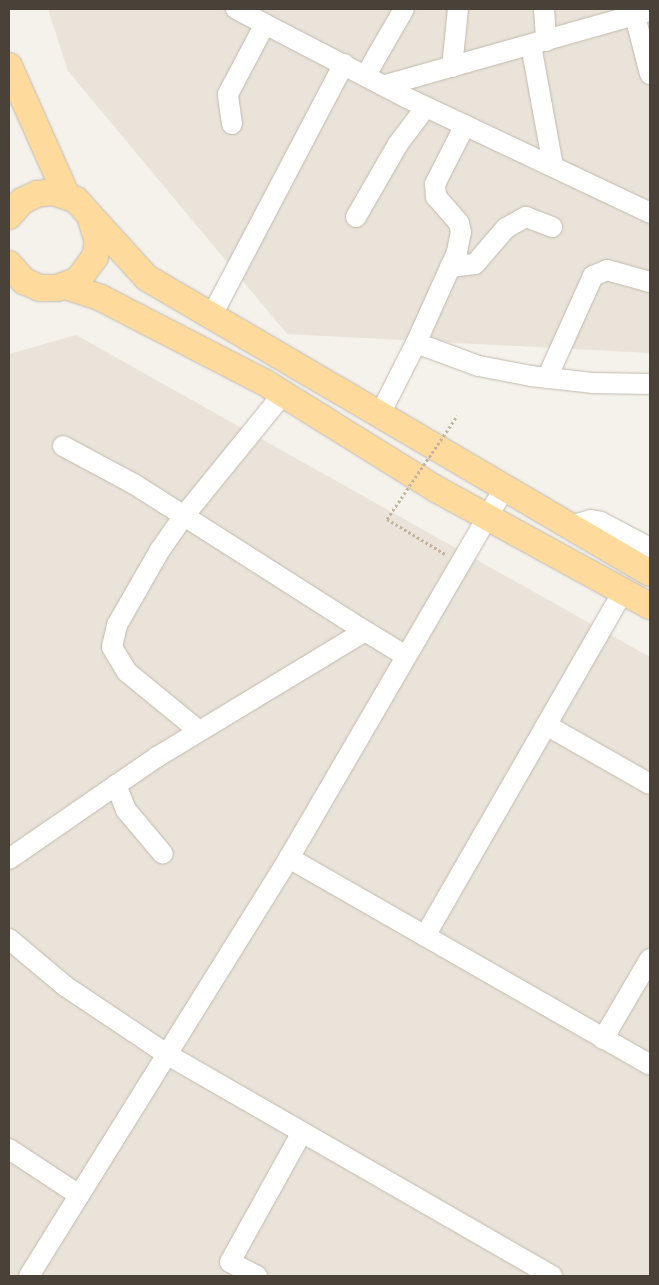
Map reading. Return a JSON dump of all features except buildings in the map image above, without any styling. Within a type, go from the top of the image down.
[{"type":"main road","points":[[9,66],[67,196]]},
{"type":"main road","points":[[9,216],[22,201],[37,194],[52,192],[67,196],[90,214],[147,278],[379,416],[650,573]]},
{"type":"main road","points":[[14,281],[48,289],[66,286],[89,270],[95,257],[98,242],[90,214]]},
{"type":"main road","points":[[66,286],[101,298],[283,394],[436,489],[650,606]]},
{"type":"street","points":[[366,75],[404,9]]},
{"type":"street","points":[[452,67],[458,9]]},
{"type":"street","points":[[544,9],[538,43],[553,166]]},
{"type":"street","points":[[232,124],[228,94],[252,14],[426,107],[650,213]]},
{"type":"street","points":[[386,85],[643,14],[650,74]]},
{"type":"street","points":[[211,316],[344,64]]},
{"type":"street","points":[[356,217],[398,144],[426,107]]},
{"type":"street","points":[[379,416],[416,343],[450,267],[461,232],[454,214],[436,197],[435,184],[465,125]]},
{"type":"street","points":[[450,267],[475,264],[506,228],[526,217],[552,227]]},
{"type":"street","points":[[547,378],[593,276],[607,270],[650,282]]},
{"type":"street","points":[[416,343],[479,366],[547,378],[650,384]]},
{"type":"street","points":[[199,731],[127,672],[112,647],[117,625],[160,550],[183,517],[283,394]]},
{"type":"street","points":[[63,446],[134,484],[183,517],[406,656]]},
{"type":"street","points":[[29,1276],[289,858],[504,488]]},
{"type":"street","points":[[570,526],[591,520],[601,522],[650,548]]},
{"type":"street","points":[[425,936],[623,591]]},
{"type":"street","points":[[9,859],[116,785],[199,731],[365,631]]},
{"type":"street","points":[[546,725],[650,784]]},
{"type":"street","points":[[116,785],[126,810],[163,854]]},
{"type":"street","points":[[289,858],[650,1066]]},
{"type":"street","points":[[9,939],[65,986],[168,1055],[301,1134],[552,1276]]},
{"type":"street","points":[[603,1039],[650,959]]},
{"type":"street","points":[[257,1276],[227,1269],[301,1134]]},
{"type":"street","points":[[9,1149],[79,1195]]},
{"type":"path","points":[[457,416],[387,519],[460,563]]},
{"type":"shaded area","points":[[48,9],[650,9],[650,353],[287,334],[68,71]]},
{"type":"shaded area","points":[[76,335],[650,657],[650,1276],[9,1276],[9,354]]}]
